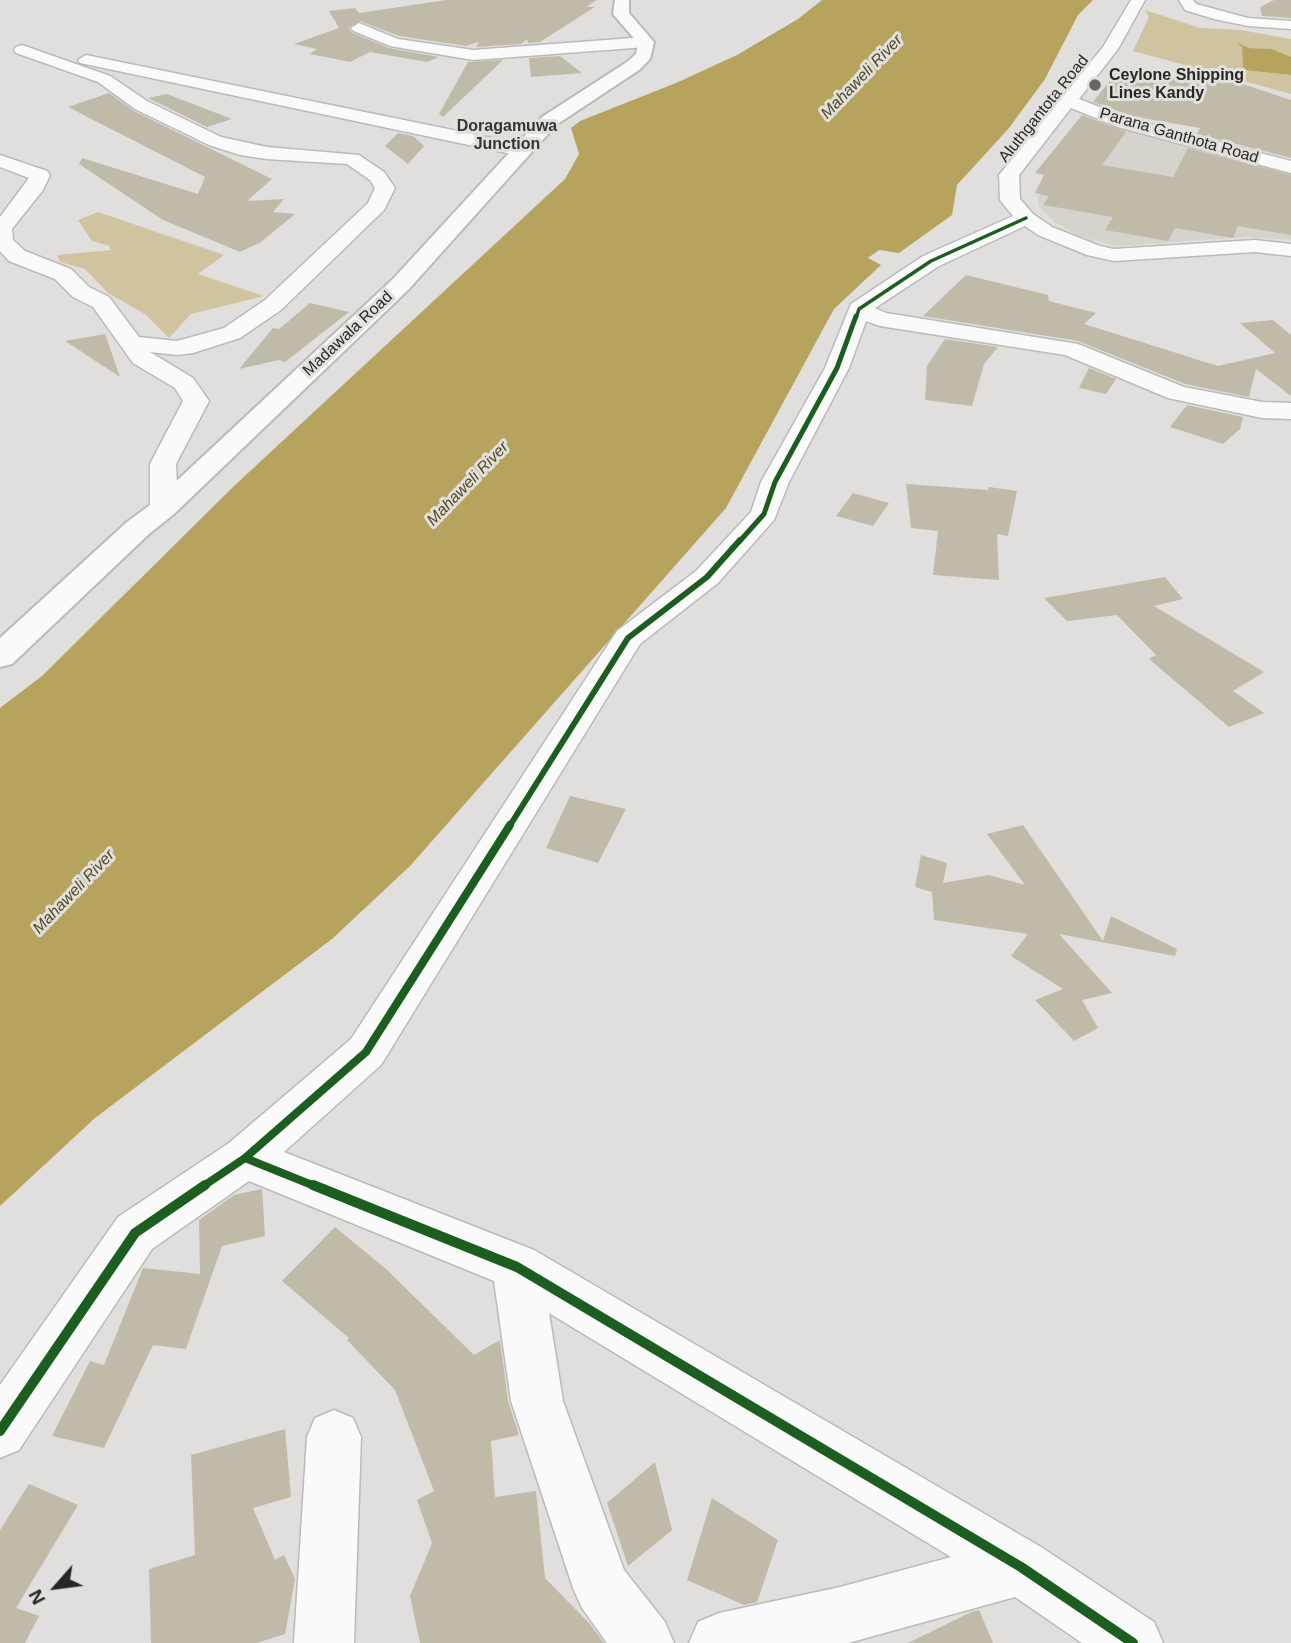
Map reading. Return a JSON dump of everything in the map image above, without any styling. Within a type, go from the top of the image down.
[{"type":"main road","points":[[622,0],[621,14],[646,42]]},
{"type":"main road","name":"Madawala Road","points":[[0,656],[138,528],[164,508],[401,284],[549,121],[633,66],[644,55],[646,42]]},
{"type":"street","name":"Aluthgantota Road","points":[[1138,0],[1110,49],[1009,175],[1010,200],[1026,218],[1045,232],[1067,242],[1114,254],[1255,246],[1291,250]]},
{"type":"street","points":[[1186,0],[1191,7],[1219,16],[1248,22],[1291,25]]},
{"type":"street","points":[[359,28],[395,43],[461,48],[646,42]]},
{"type":"street","points":[[0,49],[67,56],[521,150]]},
{"type":"street","points":[[22,50],[104,79],[141,105],[215,141],[240,149],[267,153],[352,159],[376,176],[385,188],[377,206],[282,296],[232,333],[193,346],[177,348],[130,343]]},
{"type":"street","name":"Parana Ganthota Road","points":[[1068,102],[1124,123],[1291,167]]},
{"type":"street","points":[[0,162],[40,175],[36,186],[2,228],[4,242],[17,256],[63,274],[81,292],[101,302],[142,358],[184,383],[196,401],[163,464],[164,508]]},
{"type":"street","points":[[0,1431],[135,1233],[245,1158],[366,1052],[628,638],[707,578],[764,514],[775,482],[837,368],[859,309],[931,261],[1026,218]]},
{"type":"street","points":[[859,309],[880,319],[1070,349],[1177,393],[1262,410],[1291,411]]},
{"type":"street","points":[[245,1158],[517,1267],[1021,1567],[1133,1643]]},
{"type":"street","points":[[517,1267],[537,1401],[602,1588],[644,1643]]},
{"type":"street","points":[[324,1643],[334,1437]]},
{"type":"street","points":[[719,1643],[840,1616],[1021,1567]]},
{"type":"shaded area","points":[[1145,10],[1200,28],[1241,30],[1291,39],[1291,57],[1272,49],[1249,48],[1240,44],[1243,70],[1291,75],[1291,94],[1133,51],[1149,17]]},
{"type":"shaded area","points":[[1083,119],[1291,173],[1291,240],[1247,237],[1117,246],[1079,236],[1054,222],[1038,205],[1039,189]]},
{"type":"shaded area","points":[[98,212],[224,255],[198,274],[264,296],[191,314],[169,338],[145,314],[108,293],[85,269],[60,262],[57,255],[111,250],[109,246],[92,241],[78,220]]},
{"type":"water","name":"Mahaweli River","points":[[822,0],[1093,0],[1078,15],[1045,79],[1009,128],[957,185],[952,215],[899,253],[879,250],[868,258],[881,265],[834,309],[726,508],[410,866],[332,939],[95,1118],[0,1206],[0,708],[42,676],[234,486],[565,179],[579,154],[571,128],[580,121],[676,83],[737,55],[798,19]]},
{"type":"water","points":[[1236,42],[1249,48],[1272,49],[1291,57],[1291,75],[1243,70],[1242,47]]},
{"type":"building","points":[[446,0],[597,0],[586,7],[595,7],[540,42],[528,43],[527,39],[521,44],[476,47],[479,42],[466,46],[399,36],[360,21],[348,28],[353,33],[389,48],[439,57],[427,62],[370,52],[350,62],[310,54],[317,49],[294,44],[339,28],[329,11],[355,8],[359,13]]},
{"type":"building","points":[[1274,0],[1291,0],[1291,18],[1262,16],[1260,7]]},
{"type":"building","points":[[560,56],[582,73],[531,77],[529,58]]},
{"type":"building","points":[[503,60],[443,117],[439,114],[468,62]]},
{"type":"building","points":[[1115,74],[1140,78],[1139,80],[1213,74],[1291,100],[1291,158],[1197,134],[1200,128],[1131,116],[1093,102]]},
{"type":"building","points":[[109,93],[134,111],[272,179],[247,201],[284,199],[273,212],[295,214],[261,242],[240,252],[163,220],[79,164],[82,158],[198,194],[205,177],[68,107]]},
{"type":"building","points":[[167,94],[232,119],[207,127],[148,98]]},
{"type":"building","points":[[1082,115],[1126,132],[1102,165],[1173,177],[1188,148],[1291,175],[1291,235],[1238,226],[1233,238],[1175,228],[1168,241],[1105,230],[1113,217],[1043,205],[1049,196],[1035,193],[1044,175],[1035,173]]},
{"type":"building","points":[[398,133],[413,136],[424,146],[408,164],[385,146]]},
{"type":"building","points":[[966,275],[1048,295],[1049,301],[1096,313],[1084,324],[1218,366],[1275,353],[1240,323],[1273,320],[1291,335],[1291,396],[1256,369],[1249,397],[1185,384],[1078,341],[923,316]]},
{"type":"building","points":[[310,303],[349,312],[285,362],[279,360],[239,369],[273,328],[279,329]]},
{"type":"building","points":[[105,334],[120,377],[65,341]]},
{"type":"building","points":[[945,339],[998,347],[984,364],[972,406],[925,400],[927,366]]},
{"type":"building","points":[[1089,368],[1116,379],[1106,394],[1079,388]]},
{"type":"building","points":[[1187,405],[1243,417],[1240,429],[1223,444],[1170,427]]},
{"type":"building","points":[[906,484],[988,490],[989,487],[1017,491],[1008,536],[997,534],[999,580],[933,575],[938,531],[911,528]]},
{"type":"building","points":[[853,493],[889,503],[873,526],[836,516]]},
{"type":"building","points":[[1165,577],[1183,599],[1154,606],[1264,672],[1233,691],[1264,713],[1229,727],[1149,659],[1156,655],[1117,615],[1067,621],[1044,598]]},
{"type":"building","points":[[570,796],[626,809],[598,863],[546,848]]},
{"type":"building","points":[[1023,825],[1103,941],[1111,916],[1177,949],[1175,956],[1059,934],[1112,993],[1082,1000],[1098,1028],[1074,1041],[1035,1000],[1063,989],[1011,956],[1028,934],[934,920],[932,892],[915,887],[921,855],[947,863],[943,883],[989,875],[1025,885],[987,834]]},
{"type":"building","points":[[262,1189],[265,1236],[222,1246],[186,1349],[153,1345],[104,1448],[52,1436],[90,1361],[104,1365],[143,1268],[200,1274],[199,1220],[234,1195]]},
{"type":"building","points":[[335,1227],[386,1269],[474,1355],[500,1340],[508,1401],[519,1435],[491,1441],[495,1497],[536,1491],[545,1578],[590,1624],[604,1643],[420,1643],[410,1596],[432,1543],[417,1500],[434,1491],[395,1390],[347,1340],[349,1338],[282,1281]]},
{"type":"building","points":[[285,1429],[291,1497],[253,1508],[275,1560],[284,1555],[295,1579],[285,1634],[257,1643],[151,1643],[149,1569],[195,1555],[191,1455]]},
{"type":"building","points":[[655,1462],[672,1530],[628,1566],[607,1503]]},
{"type":"building","points":[[29,1484],[78,1505],[16,1608],[39,1616],[25,1643],[0,1643],[0,1530]]},
{"type":"building","points":[[712,1498],[778,1540],[757,1602],[744,1605],[687,1580]]},
{"type":"building","points":[[979,1610],[993,1643],[908,1643],[971,1612]]},
{"type":"cycle path","points":[[0,1431],[135,1233],[245,1158],[366,1052],[628,638],[707,577],[764,514],[775,482],[837,368],[859,309],[931,261],[1026,218]]},
{"type":"cycle path","points":[[245,1158],[517,1267],[1021,1567],[1133,1643]]},
{"type":"place","name":"Ceylone Shipping Lines Kandy","points":[[1095,85]]},
{"type":"district","name":"Doragamuwa Junction","points":[[507,136]]}]
